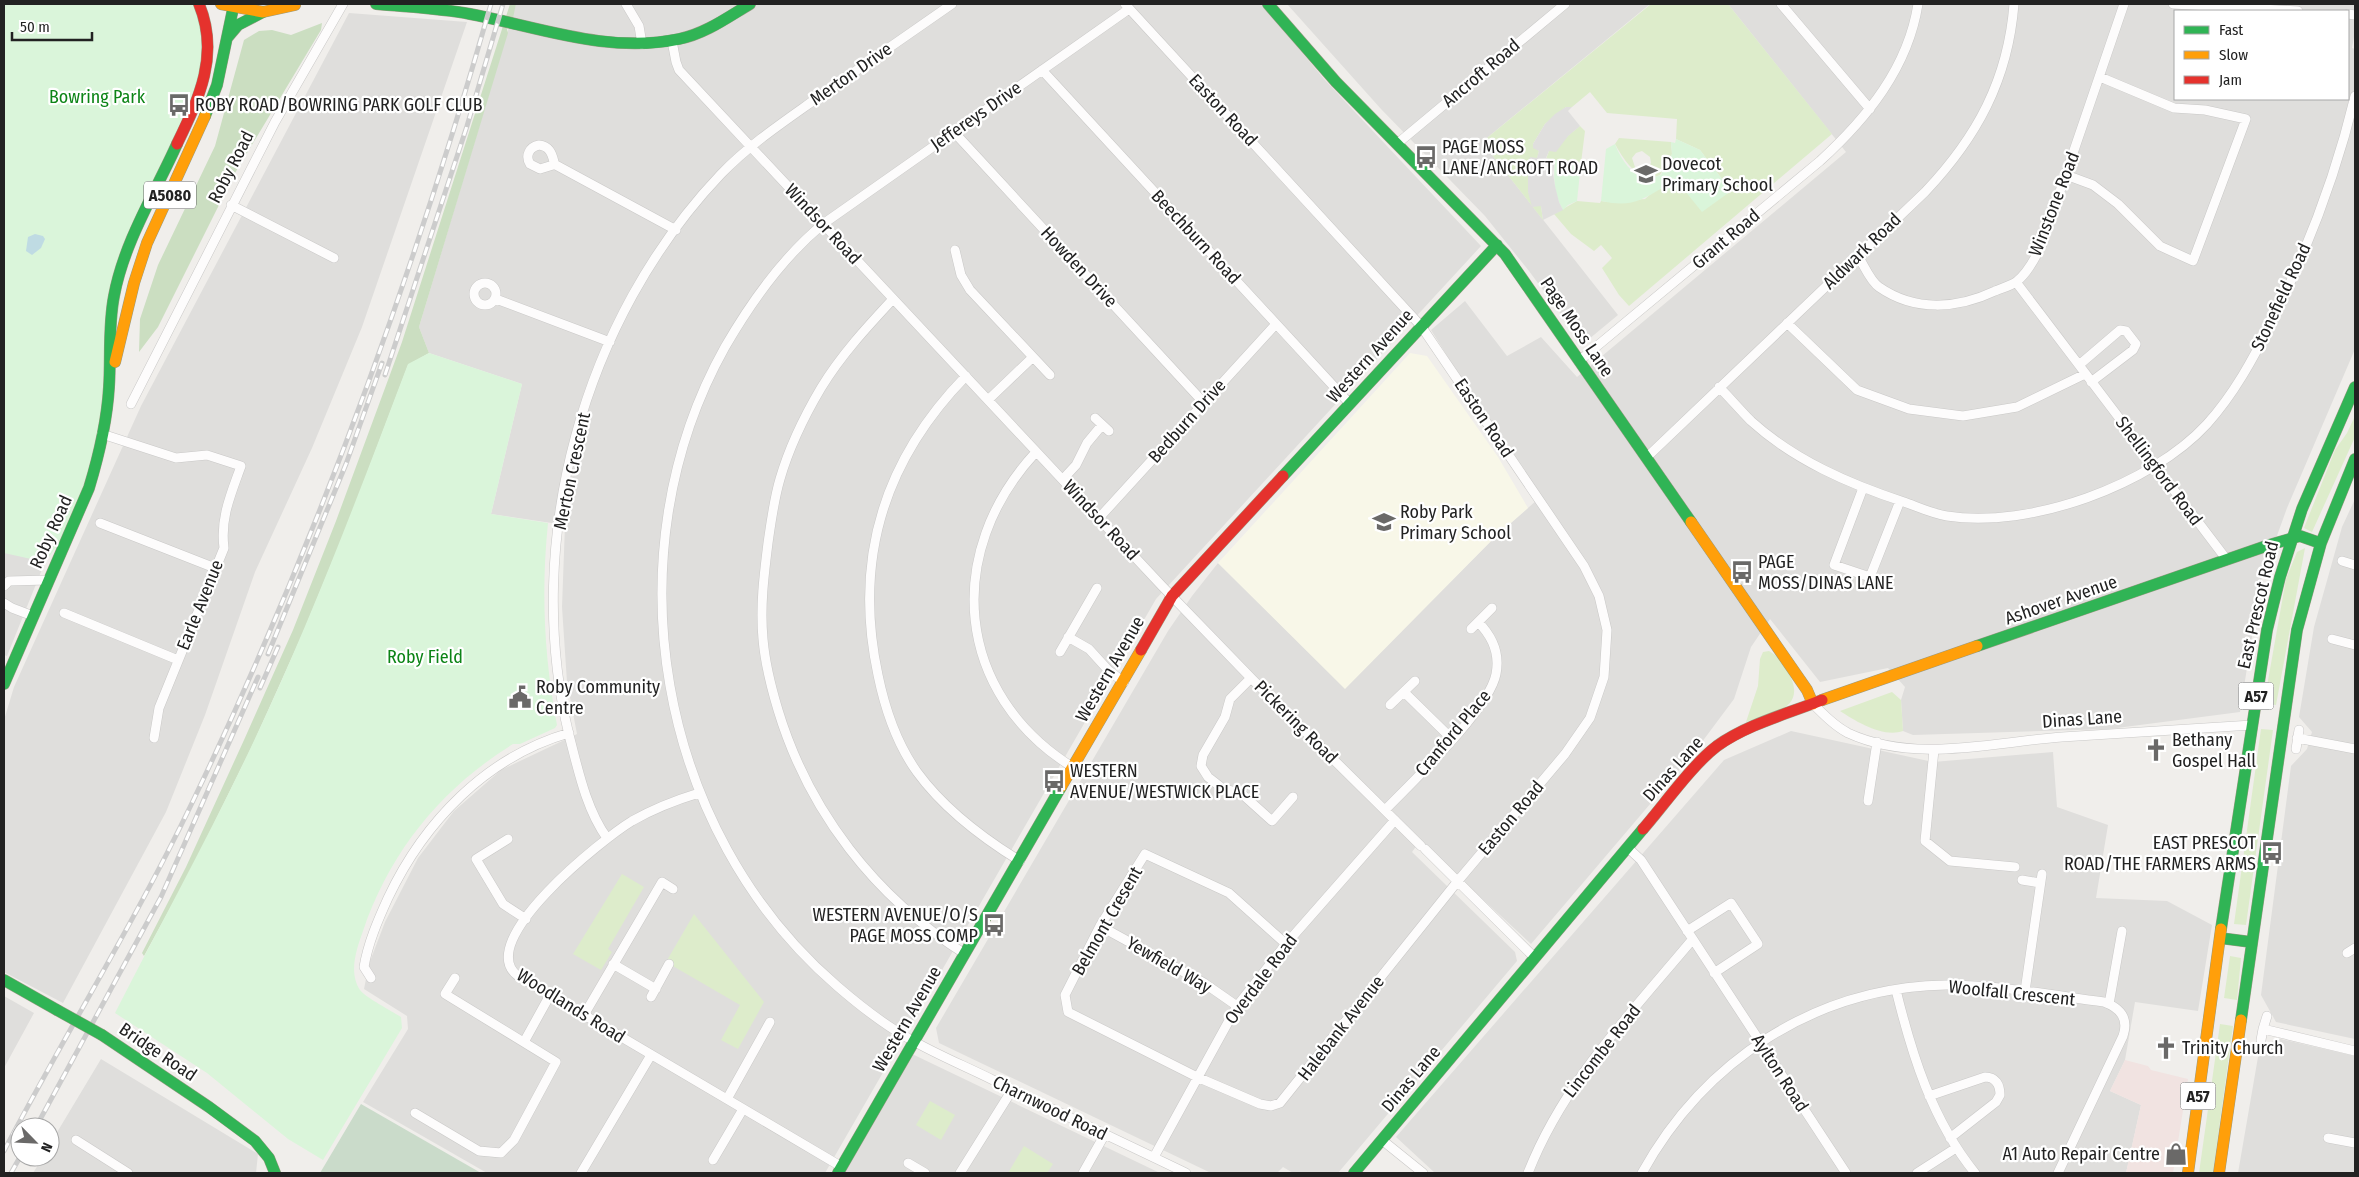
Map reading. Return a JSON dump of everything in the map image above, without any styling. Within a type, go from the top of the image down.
[{"type":"main road","name":"Roby Road","points":[[109,388],[110,322],[116,286],[126,252],[180,142],[205,73],[209,38],[206,22],[199,4]]},
{"type":"main road","points":[[221,4],[234,5],[262,12]]},
{"type":"main road","points":[[227,38],[238,25],[262,12],[296,4]]},
{"type":"main road","points":[[376,4],[469,14],[576,39],[642,44],[672,41],[715,26],[750,4]]},
{"type":"main road","name":"Page Moss Lane","points":[[1268,4],[1336,82],[1497,244],[1770,633],[1808,690],[1813,704]]},
{"type":"main road","name":"Roby Road","points":[[4,684],[90,486],[102,434],[109,388],[134,282],[145,250],[218,85],[234,5]]},
{"type":"main road","name":"Western Avenue","points":[[840,1170],[1124,682],[1172,596],[1497,244]]},
{"type":"main road","name":"East Prescot Road","points":[[2188,1173],[2220,938],[2269,622],[2291,540],[2310,486],[2355,387]]},
{"type":"main road","name":"A57","points":[[2219,1173],[2297,630],[2320,543],[2355,459]]},
{"type":"main road","name":"Ashover Avenue","points":[[1813,704],[2300,536],[2320,543]]},
{"type":"main road","name":"Dinas Lane","points":[[1354,1173],[1696,767],[1716,747],[1746,729],[1813,704]]},
{"type":"main road","points":[[2220,938],[2251,942]]},
{"type":"main road","name":"Bridge Road","points":[[4,980],[102,1035],[208,1107],[255,1142],[269,1158],[275,1173]]},
{"type":"street","name":"Roby Road","points":[[131,404],[275,122],[343,4]]},
{"type":"street","points":[[626,4],[640,26],[642,44]]},
{"type":"street","name":"Merton Drive","points":[[750,145],[952,4]]},
{"type":"street","name":"Ancroft Road","points":[[1398,143],[1565,4]]},
{"type":"street","points":[[1781,4],[1870,109]]},
{"type":"street","name":"Grant Road","points":[[1579,361],[1820,161],[1846,137],[1870,109],[1891,78],[1913,27],[1918,4]]},
{"type":"street","name":"Aldwark Road","points":[[1646,458],[1938,178],[1973,132],[1991,97],[2003,68],[2014,4]]},
{"type":"street","name":"Winstone Road","points":[[1858,256],[1877,286],[1909,303],[1946,307],[1980,298],[2016,282],[2026,271],[2038,252],[2124,4]]},
{"type":"street","points":[[2173,4],[2280,10]]},
{"type":"street","name":"Jeffereys Drive","points":[[699,793],[683,746],[674,708],[663,641],[662,564],[676,476],[694,415],[731,337],[769,281],[795,251],[823,224],[1042,70],[1127,6]]},
{"type":"street","name":"Easton Road","points":[[1127,6],[1421,326],[1584,566],[1599,596],[1607,630],[1604,677],[1596,705],[1583,730],[1457,882]]},
{"type":"street","name":"Windsor Road","points":[[672,41],[679,70],[1172,596]]},
{"type":"street","name":"Beechburn Road","points":[[1042,70],[1350,404]]},
{"type":"street","points":[[2066,175],[2093,185],[2118,204],[2160,246],[2193,261],[2246,119],[2205,110],[2174,108],[2100,77]]},
{"type":"street","name":"Stonefield Road","points":[[1720,387],[1752,421],[1807,462],[1863,488],[1947,516],[2000,517],[2056,507],[2100,494],[2156,466],[2182,448],[2208,422],[2236,386],[2281,303],[2310,236],[2333,174],[2355,96]]},
{"type":"street","name":"Howden Drive","points":[[954,131],[1204,403]]},
{"type":"street","name":"Merton Crescent","points":[[607,838],[595,819],[569,733],[561,696],[555,648],[556,544],[565,486],[574,444],[593,384],[610,342],[648,271],[676,230],[711,185],[750,145]]},
{"type":"street","points":[[554,164],[676,230]]},
{"type":"street","points":[[231,206],[334,258]]},
{"type":"street","points":[[955,250],[961,275],[970,290],[1050,375]]},
{"type":"street","name":"Shellingford Road","points":[[2016,282],[2227,560]]},
{"type":"street","points":[[496,299],[610,342]]},
{"type":"street","points":[[893,299],[854,340],[821,388],[800,430],[780,479],[762,586],[763,640],[771,688],[789,746],[812,795],[846,847],[875,878],[932,933],[965,954]]},
{"type":"street","points":[[1787,323],[1857,390],[1909,409],[1963,416],[2017,407],[2088,378],[2133,350],[2136,344],[2126,331],[2120,330],[2079,365]]},
{"type":"street","name":"Bedburn Drive","points":[[1099,518],[1276,324]]},
{"type":"street","points":[[988,400],[1034,357]]},
{"type":"street","points":[[966,376],[936,408],[913,441],[897,471],[885,501],[876,533],[871,569],[871,634],[880,686],[889,716],[917,772],[932,791],[964,822],[1020,861]]},
{"type":"street","points":[[1063,479],[1076,465],[1087,443],[1102,425]]},
{"type":"street","name":"Earle Avenue","points":[[102,434],[176,458],[207,455],[241,466],[225,511],[222,530],[224,548],[159,708],[154,738]]},
{"type":"street","points":[[1036,452],[1010,484],[986,528],[976,564],[973,592],[974,619],[987,665],[1008,707],[1038,742],[1074,768]]},
{"type":"street","points":[[1863,488],[1834,565],[1870,577],[1900,501]]},
{"type":"street","points":[[100,523],[215,568]]},
{"type":"street","points":[[2342,562],[2355,565]]},
{"type":"street","points":[[4,586],[9,581],[48,580]]},
{"type":"street","points":[[1060,652],[1097,588]]},
{"type":"street","name":"Pickering Road","points":[[1172,596],[1251,678],[1457,882]]},
{"type":"street","points":[[4,603],[33,616]]},
{"type":"street","points":[[1471,629],[1492,608]]},
{"type":"street","points":[[64,613],[178,660]]},
{"type":"street","name":"Cranford Place","points":[[1385,810],[1452,739],[1484,701],[1496,674],[1497,665],[1491,636],[1478,622]]},
{"type":"street","points":[[1068,637],[1089,649],[1109,671],[1124,682]]},
{"type":"street","points":[[2332,639],[2355,645]]},
{"type":"street","points":[[1251,678],[1230,699],[1225,717],[1203,756],[1201,766],[1208,777],[1222,788],[1242,794],[1272,821],[1293,797]]},
{"type":"street","points":[[1390,705],[1415,681]]},
{"type":"street","points":[[1404,692],[1452,739]]},
{"type":"street","name":"Dinas Lane","points":[[1813,704],[1835,725],[1848,733],[1877,742],[1934,750],[2060,737],[2252,725]]},
{"type":"street","points":[[371,978],[364,967],[384,908],[406,864],[438,819],[471,786],[503,762],[538,743],[569,733]]},
{"type":"street","points":[[2296,749],[2298,734],[2355,749]]},
{"type":"street","points":[[1868,801],[1877,742]]},
{"type":"street","points":[[1934,750],[1925,841],[1936,852],[1950,860],[2015,867]]},
{"type":"street","name":"Woodlands Road","points":[[699,793],[658,808],[607,838],[569,869],[526,918],[509,948],[508,962],[515,974],[727,1099],[840,1170]]},
{"type":"street","name":"Charnwood Road","points":[[699,793],[715,828],[741,874],[785,934],[835,985],[886,1024],[914,1042],[1186,1173]]},
{"type":"street","name":"Overdale Road","points":[[1154,1158],[1237,1006],[1286,944],[1372,843],[1395,820]]},
{"type":"street","points":[[508,840],[476,859],[503,904],[526,918]]},
{"type":"street","name":"Aylton Road","points":[[1628,848],[1638,857],[1846,1173]]},
{"type":"street","name":"Belmont Cresent","points":[[1197,1077],[1068,1012],[1065,994],[1100,926],[1145,854],[1229,893],[1286,944]]},
{"type":"street","points":[[2022,880],[2041,879],[2025,991]]},
{"type":"street","points":[[584,1015],[662,882],[672,889]]},
{"type":"street","points":[[1457,882],[1535,958]]},
{"type":"street","name":"Halebank Avenue","points":[[1197,1077],[1260,1104],[1271,1106],[1280,1103],[1457,882]]},
{"type":"street","points":[[1687,931],[1731,903],[1758,944],[1714,973]]},
{"type":"street","name":"Yewfield Way","points":[[1100,926],[1188,974],[1237,1006]]},
{"type":"street","points":[[2058,1173],[2124,1036],[2126,1025],[2122,1014],[2109,1004],[2122,931]]},
{"type":"street","name":"Lincombe Road","points":[[1528,1173],[1547,1130],[1579,1076],[1692,940]]},
{"type":"street","points":[[613,964],[654,993],[669,964]]},
{"type":"street","points":[[415,1113],[479,1151],[501,1153],[514,1140],[556,1062],[445,994],[455,978]]},
{"type":"street","name":"Woolfall Crescent","points":[[1642,1173],[1662,1140],[1699,1094],[1724,1070],[1760,1043],[1795,1022],[1838,1004],[1896,990],[1968,985],[2025,991],[2109,1004]]},
{"type":"street","points":[[1896,990],[1908,1039],[1929,1096],[1950,1138],[1975,1173]]},
{"type":"street","points":[[524,1042],[550,995]]},
{"type":"street","points":[[2261,1040],[2266,1016]]},
{"type":"street","points":[[727,1099],[770,1022]]},
{"type":"street","points":[[2263,1029],[2355,1051]]},
{"type":"street","points":[[581,1173],[651,1055]]},
{"type":"street","points":[[1929,1096],[1985,1077],[1991,1077],[1997,1082],[2000,1095],[1996,1102],[1950,1138]]},
{"type":"street","points":[[960,1173],[1012,1090]]},
{"type":"street","points":[[712,1160],[743,1109]]},
{"type":"street","points":[[1083,1173],[1105,1134]]},
{"type":"street","points":[[2328,1138],[2355,1143]]},
{"type":"street","points":[[76,1140],[128,1173]]},
{"type":"street","points":[[1382,1140],[1424,1173]]},
{"type":"street","points":[[1917,1173],[1956,1148]]},
{"type":"street","points":[[908,1163],[925,1173]]},
{"type":"shaded area","points":[[516,4],[1262,4],[1324,79],[1481,246],[1156,599],[825,1173],[487,1173],[363,1102],[408,1029],[407,1016],[364,989],[369,964],[385,922],[418,858],[454,811],[501,770],[577,734],[567,682],[562,607],[565,525],[491,514],[522,384],[429,353],[419,327]]},
{"type":"shaded area","points":[[1287,4],[1650,4],[1482,142],[1618,315],[1583,344],[1529,271],[1485,216],[1381,109]]},
{"type":"shaded area","points":[[1728,4],[2355,4],[2355,31],[2352,48],[2355,49],[2355,349],[2287,508],[2261,580],[2240,712],[2109,729],[1913,735],[1903,731],[1901,700],[1905,687],[1888,668],[1820,682],[1770,619],[1751,647],[1734,699],[1696,750],[1531,944],[1420,841],[1412,852],[1515,952],[1517,961],[1338,1173],[1293,1173],[1283,1167],[1277,1173],[1211,1173],[939,1043],[936,1028],[1168,631],[1218,563],[1345,688],[1496,536],[1537,500],[1431,330],[1465,301],[1507,356],[1541,337],[1577,377],[1846,152]]},
{"type":"shaded area","points":[[349,13],[467,22],[362,327],[312,448],[255,572],[205,715],[166,812],[63,1003],[4,972],[4,720],[14,687],[141,406]]},
{"type":"shaded area","points":[[1566,107],[1572,107],[1568,111],[1580,126],[1568,136],[1556,152],[1549,151],[1546,158],[1555,160],[1553,173],[1555,186],[1563,210],[1543,220],[1541,206],[1532,207],[1528,192],[1528,164],[1530,157],[1537,158],[1539,151],[1533,148],[1533,144],[1545,124]]},
{"type":"shaded area","name":"Roby Park Primary School","points":[[1410,353],[1427,356],[1498,457],[1528,508],[1496,536],[1345,689],[1218,563]]},
{"type":"shaded area","points":[[2355,499],[2355,1039],[2276,1022],[2261,995],[2291,766],[2307,749],[2312,732],[2299,717],[2314,627],[2342,527]]},
{"type":"shaded area","points":[[4,552],[45,562],[7,656],[4,655]]},
{"type":"shaded area","points":[[1791,731],[1933,762],[2053,752],[2057,807],[2108,825],[2096,898],[2167,901],[2212,925],[2198,1011],[2135,1002],[2125,1060],[2110,1091],[2141,1105],[2126,1173],[1435,1173],[1396,1137],[1724,760]]},
{"type":"shaded area","points":[[4,996],[34,1013],[4,1068]]},
{"type":"shaded area","points":[[2276,1038],[2355,1056],[2355,1173],[2238,1173],[2258,1057]]},
{"type":"shaded area","points":[[910,1053],[1160,1173],[841,1173]]},
{"type":"shaded area","points":[[101,1059],[258,1154],[256,1173],[33,1173],[37,1167],[60,1167],[60,1127]]},
{"type":"shaded area","points":[[2125,1060],[2148,1066],[2151,1070],[2188,1079],[2173,1173],[2126,1173],[2141,1105],[2110,1091]]},
{"type":"green space","name":"Bowring Park","points":[[4,4],[199,4],[209,54],[126,252],[109,388],[75,522],[45,562],[4,553]]},
{"type":"green space","points":[[510,4],[516,4],[513,18],[506,26],[508,33],[419,327],[429,353],[408,365],[347,526],[302,635],[253,744],[191,870],[144,956],[142,953],[186,867],[293,630],[336,521],[402,342]]},
{"type":"green space","name":"Dovecot Primary School","points":[[1651,4],[1728,4],[1832,134],[1629,306],[1619,295],[1602,268],[1612,258],[1601,245],[1594,251],[1571,234],[1554,214],[1577,201],[1600,203],[1601,201],[1645,199],[1654,191],[1675,184],[1731,191],[1700,150],[1676,139],[1677,119],[1607,113],[1590,92],[1572,107],[1566,107],[1545,124],[1533,144],[1539,151],[1537,159],[1528,164],[1528,192],[1541,206],[1543,220],[1482,142]]},
{"type":"green space","points":[[322,23],[321,30],[235,173],[158,327],[139,352],[140,319],[158,265],[215,146],[244,40],[259,31],[272,30],[291,35]]},
{"type":"green space","points":[[1580,126],[1585,131],[1581,163],[1546,159],[1549,151]]},
{"type":"green space","points":[[1619,138],[1671,142],[1672,154],[1660,175],[1652,178],[1649,183],[1629,165],[1615,144]],"holes":[[[1642,151],[1650,157],[1651,163],[1646,169],[1642,170],[1635,167],[1632,158],[1636,153]]]},
{"type":"green space","points":[[1676,139],[1700,150],[1731,191],[1702,212],[1681,186],[1675,184],[1668,191],[1662,188],[1647,197],[1633,202],[1611,203],[1601,201],[1606,149],[1615,144],[1628,167],[1649,183],[1652,178],[1661,175],[1672,154],[1671,142],[1675,143]]},
{"type":"green space","points":[[1555,160],[1581,163],[1577,201],[1568,205],[1563,210],[1555,186]]},
{"type":"green space","name":"Roby Field","points":[[429,353],[522,384],[491,514],[548,523],[544,599],[545,624],[549,674],[557,725],[555,728],[520,744],[513,744],[487,761],[463,781],[441,801],[422,824],[388,874],[374,902],[356,952],[354,968],[356,983],[360,990],[401,1017],[402,1028],[323,1160],[288,1139],[207,1073],[115,1013],[219,813],[274,698],[334,556],[408,364]]},
{"type":"green space","points":[[2355,416],[2355,437],[2312,532],[2304,528],[2335,450],[2347,433]]},
{"type":"green space","points":[[2305,548],[2276,705],[2264,703],[2286,579],[2297,552]]},
{"type":"green space","points":[[1769,651],[1785,666],[1794,689],[1793,697],[1789,704],[1782,709],[1746,722],[1758,686],[1760,659],[1763,652]]},
{"type":"green space","points":[[1892,692],[1901,700],[1903,731],[1895,733],[1879,731],[1862,724],[1840,711]]},
{"type":"green space","points":[[2261,729],[2273,730],[2246,925],[2234,924]]},
{"type":"green space","points":[[622,874],[644,887],[608,949],[612,952],[601,970],[573,954]]},
{"type":"green space","points":[[694,914],[764,1002],[738,1049],[721,1040],[740,1005],[666,962]]},
{"type":"green space","points":[[2230,956],[2241,958],[2237,1000],[2224,998]]},
{"type":"green space","points":[[2220,1024],[2233,1026],[2213,1173],[2199,1173]]},
{"type":"green space","points":[[930,1101],[955,1115],[941,1140],[916,1125]]},
{"type":"green space","points":[[361,1104],[481,1173],[320,1173]]},
{"type":"green space","points":[[1024,1146],[1053,1164],[1047,1173],[1008,1173]]},
{"type":"water","points":[[35,234],[43,236],[45,239],[41,248],[32,255],[26,251],[28,237]]},
{"type":"railway","points":[[4,1151],[124,935],[170,847],[237,706],[280,608],[320,509],[395,309],[429,208],[491,4]]},
{"type":"railway","points":[[385,375],[467,126],[503,4]]},
{"type":"railway","points":[[268,654],[346,464],[382,363]]},
{"type":"railway","points":[[260,688],[278,647]]},
{"type":"railway","points":[[41,1117],[161,897],[258,677]]},
{"type":"railway","points":[[11,1173],[14,1167]]},
{"type":"traffic: fast","points":[[205,116],[217,85],[234,4]]},
{"type":"traffic: fast","points":[[376,4],[458,12],[574,37],[626,43],[652,43],[689,37],[750,4]]},
{"type":"traffic: fast","points":[[1268,4],[1336,82],[1505,254],[1691,522]]},
{"type":"traffic: fast","points":[[227,38],[238,25],[263,12]]},
{"type":"traffic: fast","points":[[4,684],[89,488],[99,451],[108,400],[111,319],[119,276],[141,218],[177,144]]},
{"type":"traffic: fast","points":[[1283,476],[1497,245]]},
{"type":"traffic: fast","points":[[2221,929],[2267,630],[2280,577],[2302,509],[2355,387]]},
{"type":"traffic: fast","points":[[2241,1020],[2297,630],[2321,543],[2355,459]]},
{"type":"traffic: fast","points":[[1977,646],[2269,545],[2300,536],[2320,543]]},
{"type":"traffic: fast","points":[[838,1173],[1061,787]]},
{"type":"traffic: fast","points":[[1354,1173],[1643,829]]},
{"type":"traffic: fast","points":[[2220,938],[2251,942]]},
{"type":"traffic: fast","points":[[4,980],[57,1010]]},
{"type":"traffic: fast","points":[[57,1010],[102,1035]]},
{"type":"traffic: fast","points":[[102,1035],[209,1107],[255,1141],[269,1158],[275,1173]]},
{"type":"traffic: slow","points":[[221,4],[263,12],[295,5]]},
{"type":"traffic: slow","points":[[115,362],[134,283],[147,243],[205,116]]},
{"type":"traffic: slow","points":[[1691,522],[1807,690],[1813,704]]},
{"type":"traffic: slow","points":[[1822,700],[1977,646]]},
{"type":"traffic: slow","points":[[1061,787],[1141,650]]},
{"type":"traffic: slow","points":[[2188,1173],[2221,929]]},
{"type":"traffic: slow","points":[[2219,1173],[2241,1020]]},
{"type":"traffic: jam","points":[[177,144],[193,110],[204,76],[207,59],[208,41],[199,4]]},
{"type":"traffic: jam","points":[[1141,650],[1172,596],[1283,476]]},
{"type":"traffic: jam","points":[[1643,829],[1688,774],[1717,746],[1755,725],[1822,700]]},
{"type":"place","name":"ROBY ROAD/BOWRING PARK GOLF CLUB","points":[[179,105]]},
{"type":"place","name":"PAGE MOSS LANE/ANCROFT ROAD","points":[[1426,157]]},
{"type":"place","name":"Dovecot Primary School","points":[[1646,174]]},
{"type":"place","name":"Roby Park Primary School","points":[[1384,522]]},
{"type":"place","name":"PAGE MOSS/DINAS LANE","points":[[1742,572]]},
{"type":"place","name":"Roby Community Centre","points":[[520,697]]},
{"type":"place","name":"Bethany Gospel Hall","points":[[2156,750]]},
{"type":"place","name":"WESTERN AVENUE/WESTWICK PLACE","points":[[1054,781]]},
{"type":"place","name":"EAST PRESCOT ROAD/THE FARMERS ARMS","points":[[2272,853]]},
{"type":"place","name":"WESTERN AVENUE/O/S PAGE MOSS COMP","points":[[994,925]]},
{"type":"place","name":"Trinity Church","points":[[2166,1048]]},
{"type":"place","name":"A1 Auto Repair Centre","points":[[2176,1154]]}]
